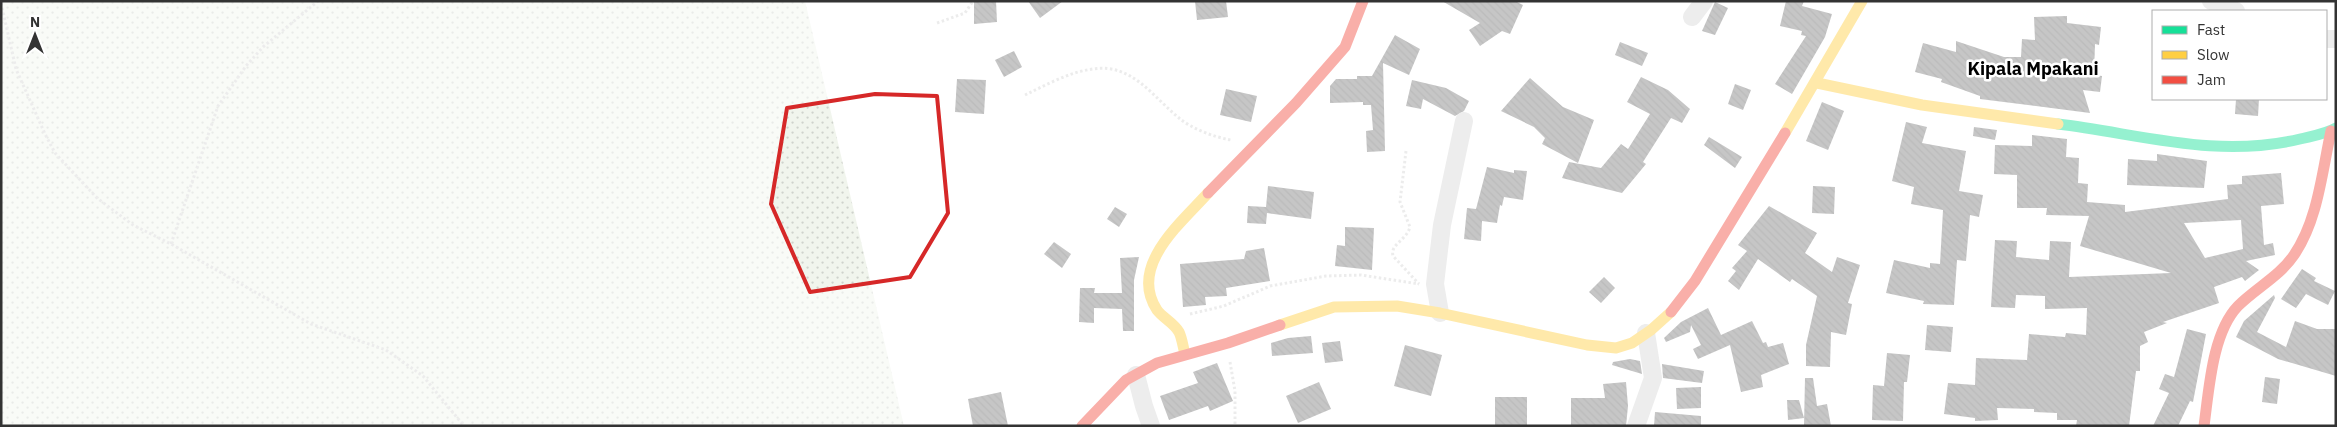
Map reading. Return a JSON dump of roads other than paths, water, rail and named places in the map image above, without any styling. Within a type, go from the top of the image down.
[{"type":"street","points":[[1186,354],[1179,332],[1157,310],[1150,290],[1150,266],[1162,245],[1220,179],[1296,103],[1345,47],[1363,1]]},
{"type":"street","points":[[1692,17],[1704,1]]},
{"type":"street","points":[[1082,426],[1126,380],[1157,363],[1228,343],[1334,307],[1397,306],[1440,313],[1587,345],[1612,348],[1631,344],[1675,306],[1702,272],[1735,213],[1817,83],[1862,1]]},
{"type":"street","points":[[2211,1],[2234,10]]},
{"type":"street","points":[[1817,83],[1868,96],[1914,104],[2107,130],[2217,148],[2269,146],[2333,129],[2301,244],[2293,258],[2228,317],[2211,373],[2204,426]]},
{"type":"street","points":[[1440,313],[1427,284],[1442,226],[1464,121]]},
{"type":"street","points":[[1636,426],[1653,378],[1646,333]]},
{"type":"street","points":[[1136,375],[1151,426]]},
{"type":"district","name":"Kipala Mpakani","points":[[2033,68]]}]
